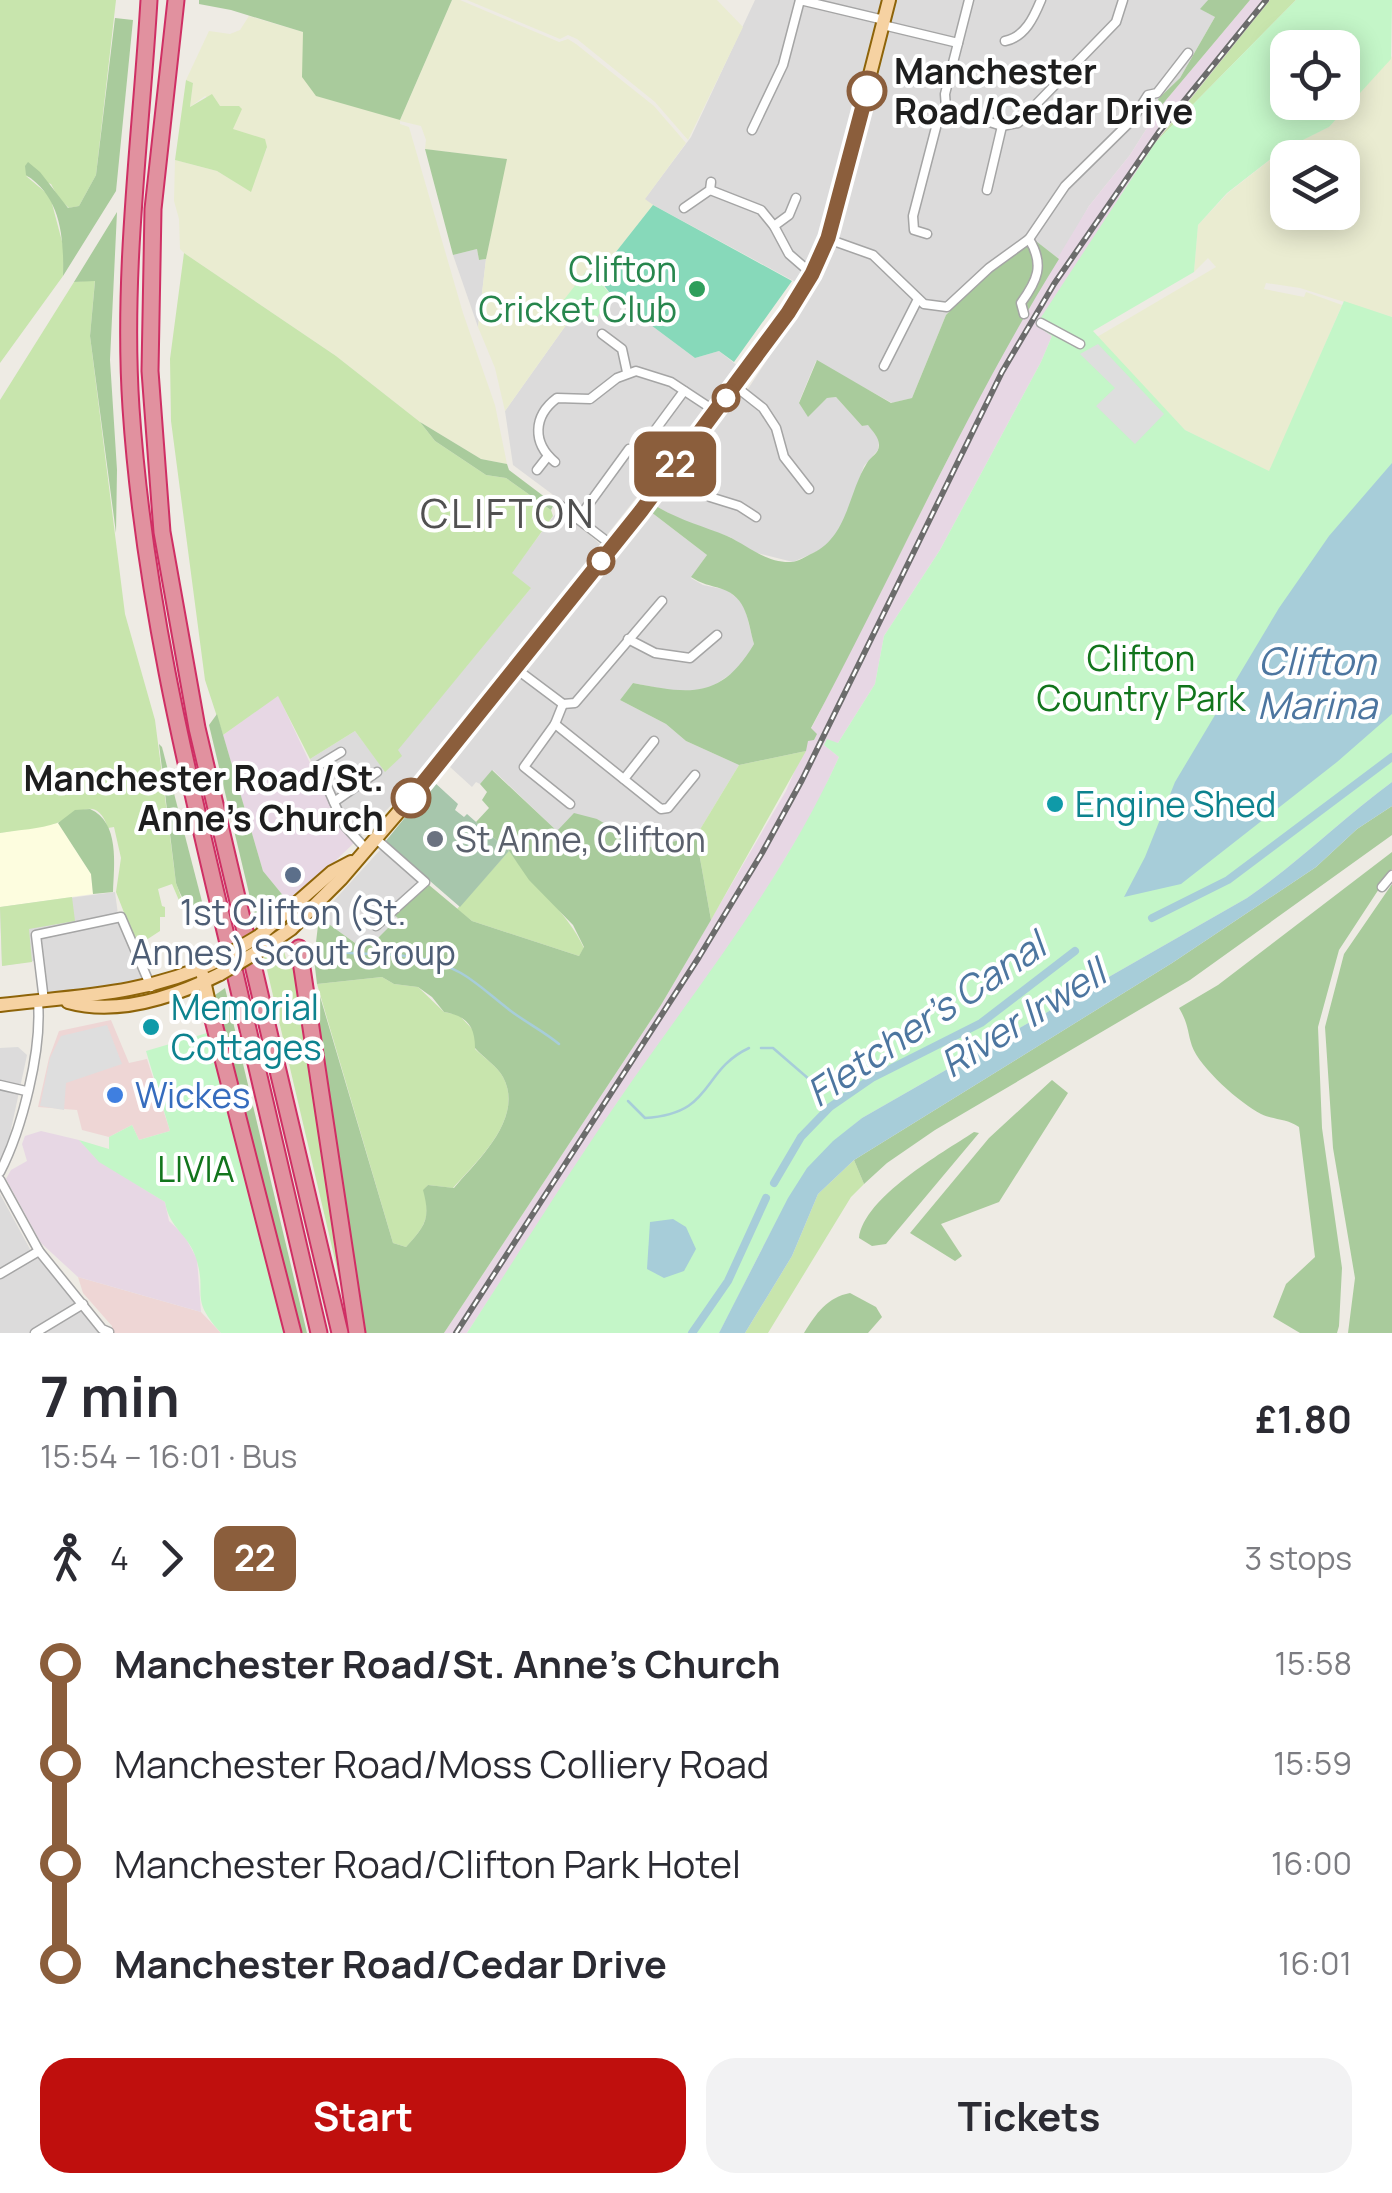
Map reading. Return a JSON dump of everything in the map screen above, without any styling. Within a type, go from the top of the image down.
[{"type":"highway","points":[[149,0],[134,185],[129,342],[138,495],[174,718],[319,1333]]},
{"type":"highway","points":[[144,79],[158,0]]},
{"type":"highway","points":[[176,1],[156,160],[151,265],[150,371],[162,532],[197,728],[340,1333]]},
{"type":"highway","points":[[298,948],[357,1333]]},
{"type":"highway","points":[[211,1012],[293,1333]]},
{"type":"main road","points":[[264,937],[291,929],[327,895],[515,668],[735,386],[812,274],[828,238],[890,0]]},
{"type":"main road","points":[[0,1006],[152,987],[215,967],[264,937],[332,872],[354,860]]},
{"type":"main road","points":[[264,937],[291,929]]},
{"type":"main road","points":[[291,929],[298,948]]},
{"type":"main road","points":[[63,1000],[84,1006],[123,1004],[204,982],[215,967]]},
{"type":"main road","points":[[204,982],[211,1012]]},
{"type":"main road","points":[[182,990],[198,998],[211,1012]]},
{"type":"street","points":[[752,130],[783,65],[800,0],[958,43]]},
{"type":"street","points":[[946,108],[944,94],[968,0]]},
{"type":"street","points":[[1005,40],[1013,39],[1025,28],[1041,0]]},
{"type":"street","points":[[946,108],[1002,126],[1018,123],[1116,22],[1122,0]]},
{"type":"street","points":[[828,238],[873,255],[918,299],[933,308],[950,306],[989,268],[1029,239],[1065,186],[1132,120],[1146,93],[1157,93],[1188,53]]},
{"type":"street","points":[[927,234],[914,230],[913,216],[940,112],[946,108]]},
{"type":"street","points":[[986,192],[1002,126]]},
{"type":"street","points":[[684,208],[711,186],[756,206],[774,226],[789,254],[812,274]]},
{"type":"street","points":[[774,226],[788,214],[796,198]]},
{"type":"street","points":[[1024,314],[1022,303],[1035,284],[1039,265],[1029,239]]},
{"type":"street","points":[[884,366],[918,299]]},
{"type":"street","points":[[1041,323],[1080,344]]},
{"type":"street","points":[[616,342],[625,331]]},
{"type":"street","points":[[602,334],[616,342],[624,355],[627,372]]},
{"type":"street","points":[[537,470],[552,460],[540,442],[539,417],[550,403],[564,396],[590,399],[627,372],[653,374],[715,412]]},
{"type":"street","points":[[562,382],[564,396]]},
{"type":"street","points":[[735,386],[763,408],[776,428],[784,457],[809,489]]},
{"type":"street","points":[[653,433],[657,422],[684,391]]},
{"type":"street","points":[[578,519],[629,449]]},
{"type":"street","points":[[673,468],[714,500],[740,506],[756,517]]},
{"type":"street","points":[[557,503],[613,546]]},
{"type":"street","points":[[515,668],[564,704],[575,703],[662,601]]},
{"type":"street","points":[[628,639],[655,653],[690,658],[718,635]]},
{"type":"street","points":[[564,704],[556,724],[524,767],[570,804]]},
{"type":"street","points":[[556,724],[665,810],[695,775]]},
{"type":"street","points":[[624,779],[654,741]]},
{"type":"street","points":[[341,752],[318,766],[344,825],[426,882],[376,926]]},
{"type":"street","points":[[334,802],[376,772]]},
{"type":"street","points":[[1382,887],[1392,875]]},
{"type":"street","points":[[0,1172],[12,1149],[40,1028],[36,935],[121,916],[152,987]]},
{"type":"street","points":[[0,1084],[26,1091]]},
{"type":"street","points":[[0,1180],[39,1250],[109,1332]]},
{"type":"street","points":[[0,1274],[39,1250]]},
{"type":"street","points":[[36,1333],[83,1304]]},
{"type":"shaded area","points":[[452,0],[559,42],[568,39],[654,106],[686,143],[645,199],[653,205],[597,276],[588,270],[564,301],[576,311],[505,411],[495,368],[478,327],[486,259],[506,159],[425,149],[421,126],[400,121],[409,127],[463,313],[495,405],[507,464],[481,459],[420,422],[336,356],[184,253],[180,249],[174,201],[175,160],[217,171],[250,191],[267,148],[233,129],[239,106],[219,106],[205,96],[190,107],[193,83],[186,80],[209,31],[230,34],[240,30],[249,16],[303,32],[400,120]]},
{"type":"shaded area","points":[[467,0],[717,0],[743,27],[688,140],[655,102],[577,39],[568,35],[560,39]]},
{"type":"shaded area","points":[[755,0],[1208,0],[1201,9],[1215,17],[1180,78],[1159,99],[1161,106],[1130,155],[1089,206],[1059,259],[1032,239],[993,267],[946,315],[912,398],[892,403],[816,361],[799,402],[808,416],[827,398],[836,397],[862,426],[868,424],[879,440],[878,450],[864,466],[840,532],[820,550],[793,562],[753,552],[730,537],[682,521],[656,506],[742,393],[777,425],[746,392],[812,291],[644,200],[691,137]]},
{"type":"shaded area","points":[[1250,0],[1296,0],[1155,143],[1037,325],[1052,336],[1041,362],[940,550],[884,636],[875,684],[838,743],[824,745],[839,757],[814,811],[746,923],[617,1103],[467,1333],[444,1333],[661,1005],[786,791],[808,740],[814,740],[816,735],[811,729],[1007,342],[1089,206],[1130,155],[1161,106]]},
{"type":"shaded area","points":[[1392,56],[1392,317],[1300,288],[1266,283],[1264,289],[1304,297],[1306,292],[1342,305],[1270,472],[1185,430],[1097,337],[1216,267],[1208,258],[1194,272],[1198,225],[1228,193],[1270,160],[1270,230],[1360,230],[1360,140],[1303,140],[1335,120],[1360,120],[1360,92]]},
{"type":"shaded area","points":[[477,249],[479,260],[486,259],[478,327],[453,255]]},
{"type":"shaded area","points":[[612,296],[695,358],[719,351],[739,367],[607,535],[513,465],[505,411],[576,311],[593,322]]},
{"type":"shaded area","points":[[1098,344],[1164,414],[1135,444],[1096,406],[1115,388],[1080,354]]},
{"type":"shaded area","points":[[559,509],[601,545],[413,783],[354,843],[342,831],[310,759],[355,731],[385,771],[397,750],[530,589],[511,573]]},
{"type":"shaded area","points":[[651,512],[707,555],[691,578],[727,590],[744,604],[754,644],[740,668],[713,686],[684,693],[633,683],[620,700],[666,724],[686,741],[739,765],[696,836],[647,848],[597,819],[557,831],[493,770],[472,787],[450,767]]},
{"type":"shaded area","points":[[278,695],[342,831],[354,843],[290,904],[263,871],[223,735]]},
{"type":"shaded area","points":[[434,782],[458,804],[455,810],[464,817],[467,814],[509,851],[460,907],[385,842]]},
{"type":"shaded area","points":[[58,823],[91,874],[93,894],[0,907],[0,833]]},
{"type":"shaded area","points":[[381,849],[421,882],[390,912],[399,918],[375,941],[355,943],[319,917]]},
{"type":"shaded area","points":[[115,892],[119,922],[145,986],[46,994],[40,960],[2,966],[0,907]]},
{"type":"shaded area","points":[[111,1020],[129,1063],[147,1059],[170,1131],[139,1140],[132,1125],[109,1137],[82,1130],[77,1110],[38,1107],[59,1031]]},
{"type":"shaded area","points":[[107,1025],[122,1064],[66,1083],[64,1110],[40,1106],[50,1058],[61,1036]]},
{"type":"shaded area","points":[[18,1047],[27,1055],[7,1148],[0,1161],[0,1048]]},
{"type":"shaded area","points":[[41,1131],[79,1140],[99,1161],[165,1202],[169,1221],[184,1235],[197,1259],[201,1312],[78,1277],[41,1243],[6,1179],[11,1170],[27,1161],[22,1144],[25,1136]]},
{"type":"shaded area","points":[[0,1194],[31,1251],[99,1333],[0,1333]]},
{"type":"shaded area","points":[[78,1277],[201,1312],[221,1333],[112,1333],[112,1326],[83,1293]]},
{"type":"green space","points":[[0,0],[116,0],[96,175],[79,206],[69,208],[51,184],[26,176],[50,196],[64,249],[63,276],[0,363]]},
{"type":"green space","points":[[199,0],[452,0],[400,120],[316,96],[302,77],[303,32],[199,4]]},
{"type":"green space","points":[[1208,0],[1250,0],[1161,106],[1158,99],[1180,78],[1215,17],[1200,9]]},
{"type":"green space","points":[[1270,0],[1296,0],[1155,143]]},
{"type":"green space","name":"Clifton Country Park","points":[[1296,0],[1392,0],[1391,59],[1360,93],[1360,30],[1270,30],[1270,120],[1335,120],[1303,140],[1270,140],[1270,160],[1227,193],[1198,225],[1194,272],[1093,331],[1185,430],[1269,471],[1344,301],[1392,317],[1392,782],[1247,898],[862,1118],[837,1140],[796,1190],[719,1333],[467,1333],[591,1141],[795,842],[839,757],[824,745],[827,739],[838,743],[875,684],[884,636],[940,550],[1041,362],[1052,336],[1036,325],[1155,143]]},
{"type":"green space","points":[[115,18],[133,20],[116,191],[63,276],[58,219],[47,195],[26,175],[25,166],[28,162],[40,172],[68,208],[79,206],[96,175]]},
{"type":"green space","points":[[186,80],[193,83],[190,107],[212,94],[220,106],[242,109],[233,129],[265,139],[267,147],[251,192],[217,171],[175,160]]},
{"type":"green space","points":[[425,149],[507,159],[486,259],[479,260],[477,249],[453,255]]},
{"type":"green space","name":"Clifton Cricket Club","points":[[653,205],[792,281],[734,362],[719,351],[695,358],[612,296],[597,276]]},
{"type":"green space","points":[[117,212],[110,360],[117,470],[116,533],[90,336],[95,281],[74,282]]},
{"type":"green space","points":[[1032,238],[1059,259],[961,433],[811,728],[817,734],[808,741],[806,751],[739,765],[686,741],[666,724],[620,700],[633,683],[687,690],[716,684],[742,662],[754,644],[742,604],[730,593],[691,577],[707,555],[651,512],[656,506],[782,562],[796,561],[825,545],[840,525],[861,475],[879,445],[868,425],[862,426],[836,397],[827,398],[808,417],[799,403],[817,360],[891,403],[912,398],[946,315],[993,267]]},
{"type":"green space","points":[[184,253],[336,356],[420,422],[435,441],[486,475],[506,478],[551,510],[553,516],[512,573],[531,588],[398,750],[402,756],[385,772],[355,731],[310,759],[278,696],[223,735],[205,680],[171,421],[170,359]]},
{"type":"green space","points":[[588,269],[612,296],[593,323],[563,301]]},
{"type":"green space","points":[[95,280],[90,336],[125,614],[155,720],[176,883],[182,900],[196,914],[181,905],[172,884],[158,889],[165,907],[160,931],[137,946],[116,892],[121,858],[114,827],[108,828],[98,811],[85,809],[50,825],[0,833],[0,400],[74,282]]},
{"type":"green space","points":[[420,422],[481,459],[507,464],[509,470],[554,504],[551,510],[506,478],[486,475],[435,441]]},
{"type":"green space","points":[[217,714],[263,871],[290,904],[257,927],[209,725]]},
{"type":"green space","points":[[159,744],[206,917],[187,904],[176,883]]},
{"type":"green space","points":[[806,751],[711,920],[696,836],[739,765]]},
{"type":"green space","points":[[492,770],[557,831],[574,813],[597,819],[647,848],[696,836],[711,920],[661,1005],[444,1333],[363,1333],[312,993],[319,993],[393,1243],[406,1247],[422,1227],[426,1215],[423,1190],[428,1185],[454,1188],[485,1152],[503,1123],[508,1092],[501,1073],[475,1048],[468,1023],[444,1012],[418,987],[394,984],[382,977],[317,984],[314,959],[319,917],[355,943],[365,935],[375,941],[398,918],[394,915],[429,885],[472,921],[579,956],[584,947],[573,925],[529,880],[509,851],[476,822],[489,808],[482,800],[487,792],[480,784]]},
{"type":"green space","points":[[1392,806],[1392,835],[1190,980],[935,1130],[864,1184],[854,1160],[1172,963],[1316,867],[1357,829]]},
{"type":"green space","points":[[90,809],[100,815],[111,834],[113,892],[93,894],[91,874],[58,823],[75,810]]},
{"type":"green space","points":[[509,851],[577,935],[584,948],[579,956],[472,921],[457,909]]},
{"type":"green space","points":[[1392,852],[1392,869],[1339,950],[1318,1027],[1322,1128],[1342,1268],[1339,1326],[1337,1333],[1300,1333],[1273,1317],[1286,1284],[1315,1257],[1299,1127],[1261,1114],[1222,1084],[1196,1055],[1179,1008],[1218,985]]},
{"type":"green space","points":[[1392,884],[1392,1333],[1348,1333],[1355,1278],[1333,1148],[1325,1027],[1344,954]]},
{"type":"green space","points":[[72,897],[75,921],[29,929],[32,962],[2,966],[0,907]]},
{"type":"green space","points":[[283,947],[288,966],[295,965],[350,1324],[264,957]]},
{"type":"green space","points":[[382,977],[394,984],[418,987],[444,1012],[459,1015],[475,1032],[475,1049],[501,1073],[508,1092],[503,1123],[474,1165],[453,1188],[428,1185],[424,1190],[425,1221],[406,1247],[393,1243],[317,984]]},
{"type":"green space","points":[[225,988],[307,1333],[298,1333],[211,998]]},
{"type":"green space","name":"LIVIA","points":[[207,1033],[285,1333],[221,1333],[202,1303],[193,1250],[171,1219],[165,1202],[99,1162],[79,1140],[109,1149],[109,1137],[132,1125],[139,1140],[170,1131],[146,1051]]},
{"type":"green space","points":[[1052,1080],[1068,1093],[999,1202],[941,1224],[962,1256],[955,1261],[910,1233],[989,1138]]},
{"type":"green space","points":[[974,1132],[979,1133],[886,1244],[872,1246],[859,1238],[864,1223],[889,1192]]},
{"type":"green space","points":[[854,1160],[864,1184],[851,1197],[768,1333],[745,1333],[792,1256],[818,1194]]},
{"type":"green space","points":[[850,1293],[876,1307],[882,1317],[868,1333],[804,1333],[823,1307]]},
{"type":"water","name":"Clifton Marina","points":[[1392,463],[1392,714],[1181,884],[1124,897],[1175,782],[1279,608],[1329,536]]},
{"type":"water","points":[[1392,782],[1392,806],[1357,829],[1316,867],[1172,963],[854,1160],[818,1194],[792,1256],[745,1333],[719,1333],[788,1198],[807,1168],[833,1141],[862,1118],[1247,898]]},
{"type":"water","points":[[673,1219],[686,1227],[696,1249],[684,1271],[664,1278],[647,1269],[650,1222]]},
{"type":"waterway","points":[[1152,918],[1228,880],[1392,757]]},
{"type":"waterway","points":[[333,951],[408,956],[446,966],[559,1044]]},
{"type":"waterway","name":"Fletcher's Canal","points":[[774,1183],[801,1137],[830,1107],[872,1078],[981,1023],[1075,951]]},
{"type":"waterway","points":[[628,1101],[645,1118],[684,1109],[733,1057],[749,1048]]},
{"type":"waterway","points":[[761,1048],[773,1048],[817,1086]]},
{"type":"waterway","name":"Fletcher's Canal","points":[[692,1333],[728,1281],[766,1198]]},
{"type":"railway","points":[[456,1333],[762,853],[802,780],[1002,372],[1054,284],[1159,132],[1266,0]]},
{"type":"bus line","name":"22","points":[[411,798],[641,511],[788,313],[828,238],[867,91]]},
{"type":"place","name":"Manchester Road/Cedar Drive","points":[[867,91]]},
{"type":"place","name":"Clifton Cricket Club","points":[[697,289]]},
{"type":"place","name":"Manchester Road/St. Anne's Church","points":[[411,798]]},
{"type":"place","name":"Engine Shed","points":[[1055,804]]},
{"type":"place","name":"St Anne, Clifton","points":[[435,839]]},
{"type":"place","name":"1st Clifton (St. Annes) Scout Group","points":[[293,875]]},
{"type":"place","name":"Memorial Cottages","points":[[151,1027]]},
{"type":"place","name":"Wickes","points":[[115,1095]]},
{"type":"district","name":"CLIFTON","points":[[508,512]]},
{"type":"water label","name":"River Irwell","points":[[1022,1017]]}]
